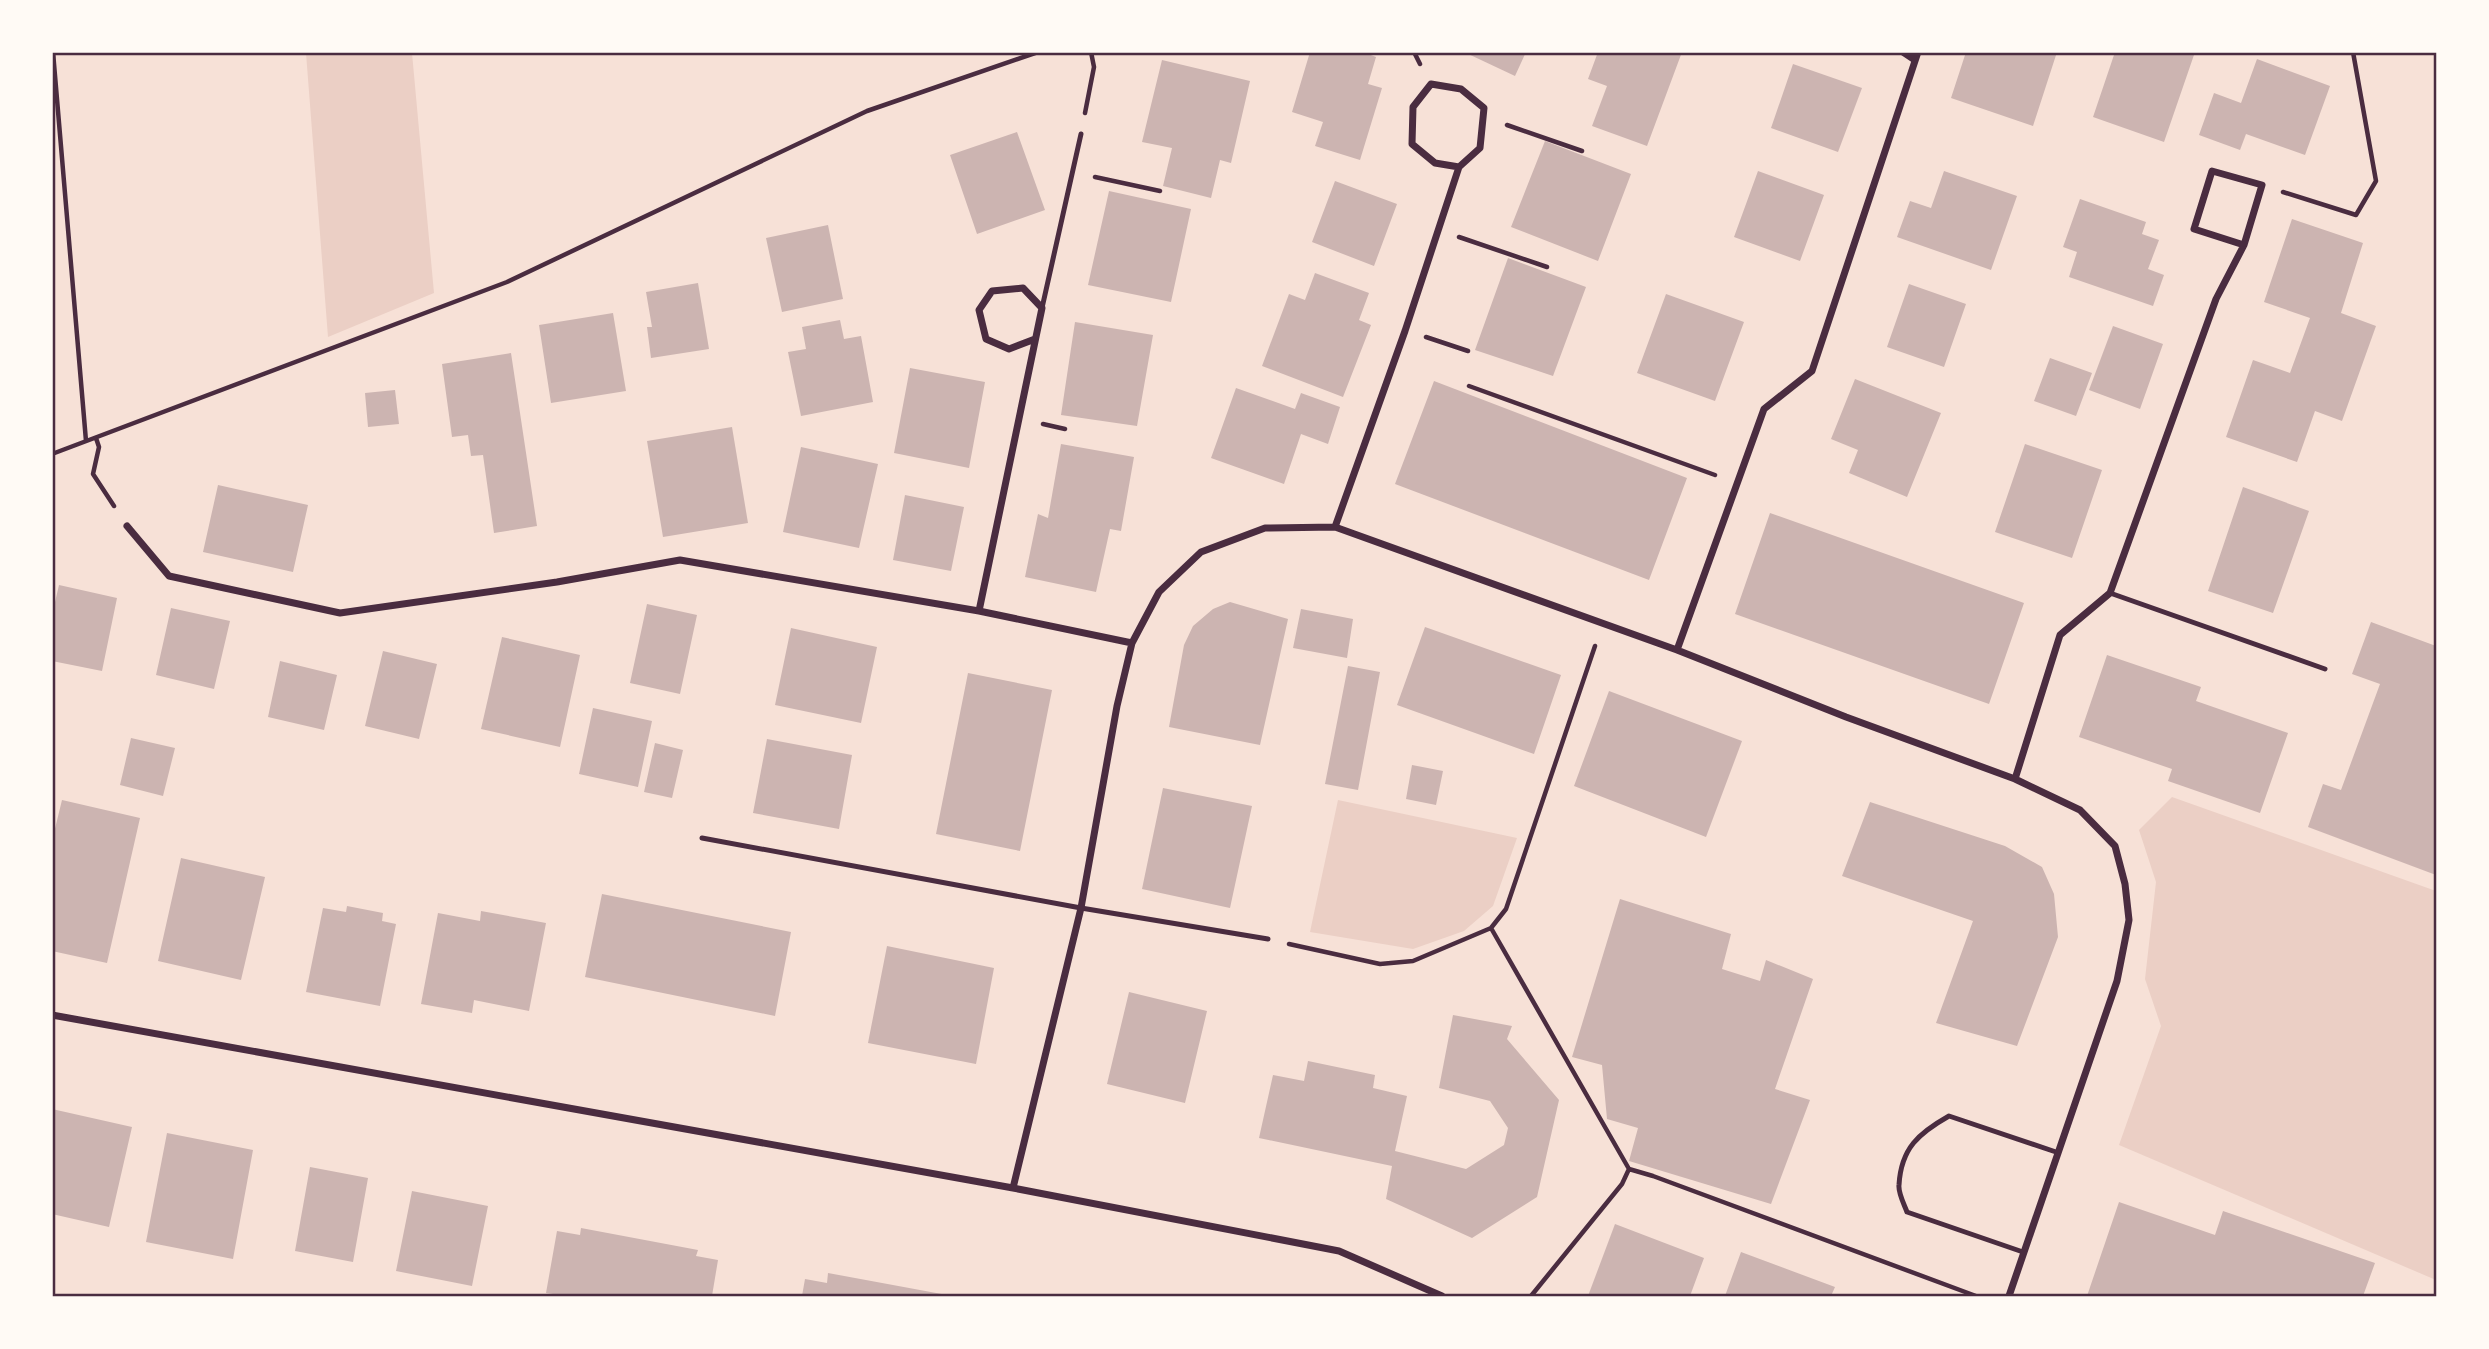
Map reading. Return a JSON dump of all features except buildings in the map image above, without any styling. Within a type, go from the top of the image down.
[{"type":"street","points":[[1677,650],[1764,409],[1812,372],[1916,56],[1903,52]]},
{"type":"street","points":[[1335,527],[1460,167],[1480,148],[1484,108],[1461,89],[1431,84],[1413,107],[1412,144],[1435,163],[1460,167]]},
{"type":"street","points":[[2015,779],[2060,635],[2110,593],[2216,299],[2244,245],[2262,185],[2212,171],[2194,229],[2244,245]]},
{"type":"street","points":[[979,611],[1042,308],[1023,288],[992,291],[979,310],[986,339],[1009,349],[1035,339]]},
{"type":"street","points":[[127,526],[169,576],[340,613],[557,582],[680,560],[979,611],[1132,643]]},
{"type":"street","points":[[1013,1188],[1082,908],[1117,706],[1132,643],[1159,592],[1201,552],[1265,528],[1335,527],[1677,650],[1846,717],[2015,779],[2080,810],[2115,846],[2125,884],[2129,920],[2117,981],[2009,1297]]},
{"type":"street","points":[[52,1015],[1013,1188],[1339,1251],[1442,1297]]},
{"type":"lane","points":[[1042,308],[1074,173],[1080,134]]},
{"type":"lane","points":[[2110,593],[2325,669]]},
{"type":"lane","points":[[702,838],[1082,908],[1268,939]]},
{"type":"lane","points":[[2023,1252],[1907,1212],[1898,1187],[1907,1150],[1924,1130],[1949,1116],[2056,1153]]},
{"type":"path","points":[[53,52],[86,441]]},
{"type":"path","points":[[52,454],[507,282],[867,111],[1038,52]]},
{"type":"path","points":[[1080,134],[1094,67],[1091,52]]},
{"type":"path","points":[[2262,185],[2356,215],[2376,181],[2353,52]]},
{"type":"path","points":[[1483,116],[1582,150]]},
{"type":"path","points":[[1074,173],[1160,191]]},
{"type":"path","points":[[1439,229],[1547,267]]},
{"type":"path","points":[[1405,331],[1468,351]]},
{"type":"path","points":[[1469,386],[1736,483]]},
{"type":"path","points":[[96,438],[99,447],[93,474],[127,526]]},
{"type":"path","points":[[1268,939],[1380,964],[1413,961],[1491,928],[1506,909],[1603,624]]},
{"type":"path","points":[[1491,928],[1629,1169],[1976,1297]]},
{"type":"path","points":[[1531,1297],[1622,1184],[1629,1169]]},
{"type":"shaded area","points":[[306,53],[412,53],[434,293],[328,337]]},
{"type":"shaded area","points":[[2172,797],[2436,891],[2436,1280],[2119,1145],[2161,1026],[2145,979],[2156,882],[2139,830]]},
{"type":"shaded area","points":[[1338,800],[1517,838],[1493,906],[1464,931],[1413,949],[1310,932]]}]
